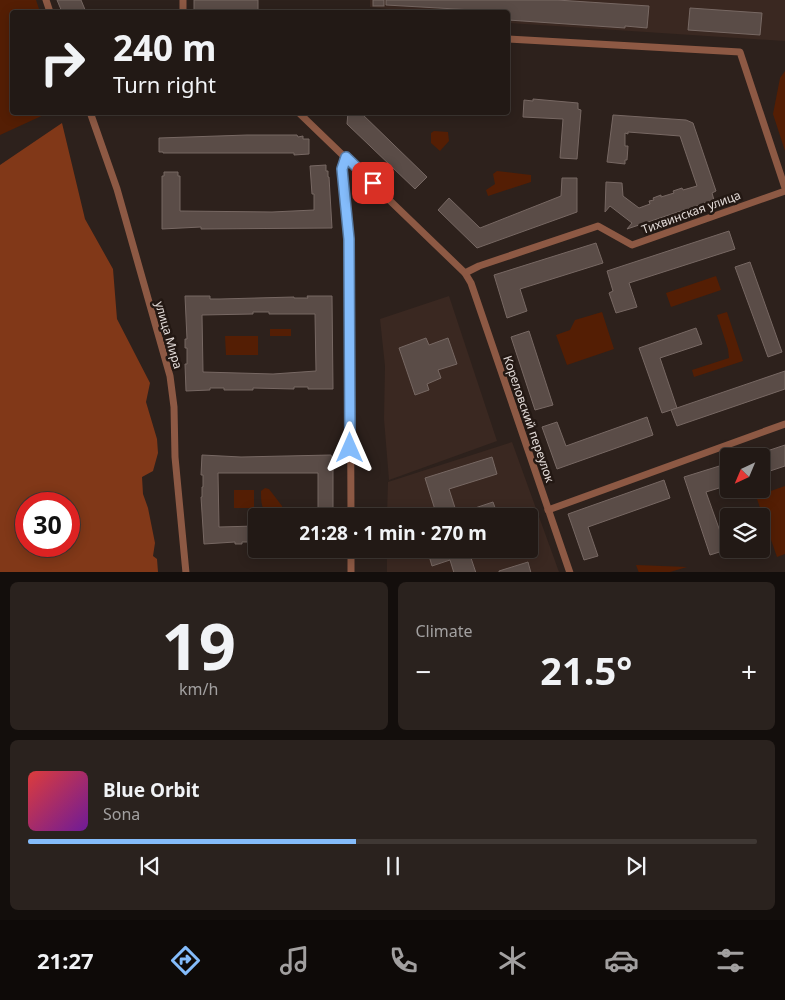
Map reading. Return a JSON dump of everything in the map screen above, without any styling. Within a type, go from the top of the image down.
[{"type":"street","points":[[510,39],[740,52],[785,189]]},
{"type":"street","name":"улица Мира","points":[[91,115],[117,189],[170,376],[174,407],[175,457],[186,572]]},
{"type":"street","points":[[301,115],[465,273]]},
{"type":"street","points":[[346,157],[342,169],[349,239],[350,273],[351,508]]},
{"type":"street","name":"Тихвинская улица","points":[[465,273],[598,226],[632,245],[785,189]]},
{"type":"street","name":"Кореловский переулок","points":[[465,273],[471,283],[570,572]]},
{"type":"street","points":[[548,510],[785,424]]},
{"type":"street","points":[[351,558],[351,572]]},
{"type":"shaded area","points":[[0,0],[36,0],[39,10],[10,10],[10,115],[44,115],[0,135]]},
{"type":"shaded area","points":[[370,0],[785,0],[785,41],[510,23],[510,10],[398,10],[370,7]]},
{"type":"shaded area","points":[[785,71],[785,151],[773,114],[780,78]]},
{"type":"shaded area","points":[[62,123],[85,219],[113,269],[117,319],[150,383],[146,402],[157,439],[158,453],[153,471],[142,477],[143,494],[148,508],[155,543],[153,556],[157,559],[158,572],[0,572],[0,165]]},
{"type":"shaded area","points":[[434,131],[448,132],[449,141],[440,151],[431,143],[431,133]]},
{"type":"shaded area","points":[[497,171],[531,175],[531,182],[488,196],[486,190],[495,184],[493,174]]},
{"type":"shaded area","points":[[716,276],[721,290],[671,307],[666,293]]},
{"type":"shaded area","points":[[449,296],[497,441],[389,480],[384,419],[385,366],[380,319]]},
{"type":"shaded area","points":[[602,312],[614,349],[567,365],[556,335],[570,330],[575,320]]},
{"type":"shaded area","points":[[727,312],[743,361],[694,377],[692,370],[729,358],[717,315]]},
{"type":"shaded area","points":[[270,329],[291,329],[291,336],[270,336]]},
{"type":"shaded area","points":[[225,336],[258,336],[258,355],[226,355]]},
{"type":"shaded area","points":[[512,442],[536,508],[387,508],[388,482]]},
{"type":"shaded area","points":[[785,486],[785,554],[777,557],[770,537],[770,508],[760,508],[757,498],[770,498],[770,491]]},
{"type":"shaded area","points":[[265,488],[269,489],[282,508],[263,508],[261,491]]},
{"type":"shaded area","points":[[234,490],[254,490],[254,508],[234,508]]},
{"type":"shaded area","points":[[538,514],[559,572],[387,572],[387,558],[538,558]]},
{"type":"shaded area","points":[[636,565],[687,567],[670,572],[639,572]]},
{"type":"building","points":[[57,0],[81,0],[85,10],[61,10]]},
{"type":"building","points":[[194,0],[258,0],[258,10],[194,10]]},
{"type":"building","points":[[373,0],[384,0],[384,6],[373,6]]},
{"type":"building","points":[[386,0],[557,0],[649,6],[647,28],[625,26],[625,28],[510,20],[510,10],[386,5]]},
{"type":"building","points":[[690,8],[762,13],[760,35],[688,30]]},
{"type":"building","points":[[533,99],[578,103],[578,109],[581,110],[577,159],[560,158],[563,119],[523,117],[524,100],[533,101]]},
{"type":"building","points":[[348,115],[363,115],[427,177],[415,189],[347,124]]},
{"type":"building","points":[[613,115],[686,120],[693,123],[716,191],[712,193],[714,200],[627,229],[632,223],[610,206],[605,212],[606,182],[622,183],[623,196],[639,208],[650,204],[649,201],[654,200],[653,198],[674,193],[673,191],[682,188],[683,190],[697,186],[680,136],[625,133],[625,146],[628,146],[625,164],[607,162]]},
{"type":"building","points":[[247,135],[303,136],[303,139],[309,139],[309,154],[159,152],[159,138]]},
{"type":"building","points":[[326,165],[329,177],[332,228],[201,229],[201,227],[162,229],[162,176],[164,176],[164,172],[178,172],[178,176],[180,176],[180,211],[272,212],[314,210],[310,166]]},
{"type":"building","points":[[562,178],[577,178],[577,212],[477,248],[438,210],[449,198],[480,228],[561,196]]},
{"type":"building","points":[[729,231],[735,249],[629,283],[637,307],[616,313],[609,293],[613,291],[607,271]]},
{"type":"building","points":[[596,243],[603,263],[520,289],[527,311],[507,318],[494,275]]},
{"type":"building","points":[[750,262],[782,352],[768,357],[735,267]]},
{"type":"building","points":[[185,296],[210,296],[210,299],[220,299],[332,296],[333,389],[294,387],[294,389],[253,388],[253,390],[224,390],[224,388],[210,388],[210,390],[186,391],[185,364],[187,364],[187,348],[185,348],[185,339],[187,339]],"holes":[[[269,312],[269,314],[315,314],[316,371],[273,374],[203,372],[202,315]]]},
{"type":"building","points":[[696,328],[702,344],[660,358],[677,408],[662,413],[639,348]]},
{"type":"building","points":[[529,331],[553,405],[535,410],[511,337]]},
{"type":"building","points":[[426,338],[429,345],[448,338],[457,364],[438,370],[441,378],[427,384],[429,390],[415,395],[399,348]]},
{"type":"building","points":[[785,371],[785,389],[677,426],[671,410]]},
{"type":"building","points":[[647,417],[653,435],[557,469],[542,427],[557,422],[566,446]]},
{"type":"building","points":[[785,445],[785,466],[770,471],[770,450]]},
{"type":"building","points":[[202,455],[241,457],[331,455],[333,462],[333,508],[318,508],[318,473],[218,473],[219,527],[248,526],[248,542],[242,542],[242,544],[235,544],[235,542],[204,544],[201,497],[203,475],[201,475]]},
{"type":"building","points":[[492,457],[497,474],[449,489],[455,508],[434,508],[425,478]]},
{"type":"building","points":[[720,466],[720,488],[706,492],[720,531],[720,552],[710,555],[684,477]]},
{"type":"building","points":[[664,480],[670,498],[588,527],[598,556],[584,560],[568,514]]},
{"type":"building","points":[[493,502],[495,508],[475,508]]},
{"type":"building","points":[[430,558],[471,558],[476,572],[454,572],[450,560],[432,566]]},
{"type":"building","points":[[528,562],[531,572],[499,572]]},
{"type":"route","points":[[350,448],[349,239],[342,169],[346,157],[373,183]]}]
